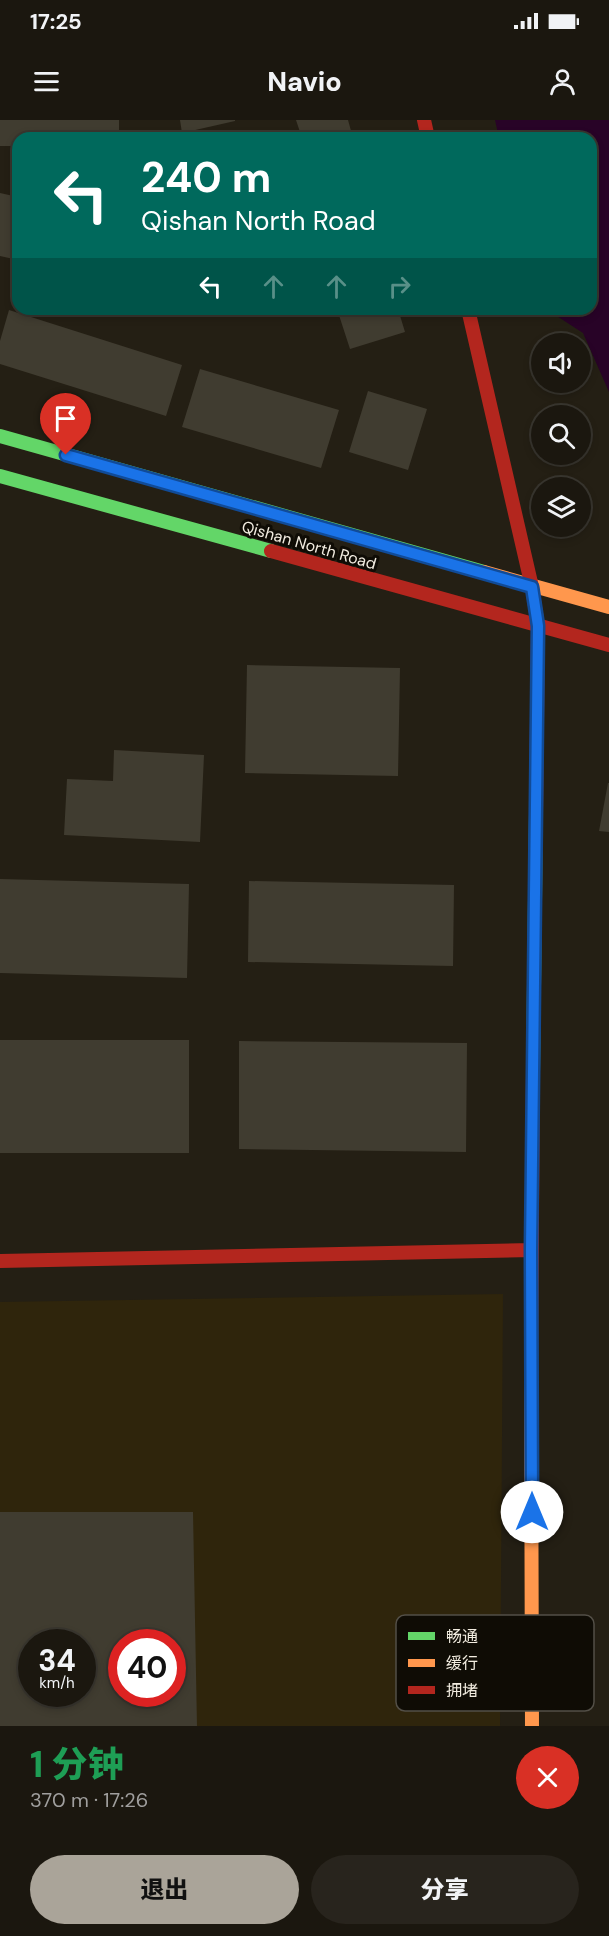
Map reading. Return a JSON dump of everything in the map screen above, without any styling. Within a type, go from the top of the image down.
[{"type":"street","points":[[469,315],[532,587],[538,626],[531,1250],[532,1615]]},
{"type":"street","name":"Qishan North Road","points":[[0,436],[609,607]]},
{"type":"street","name":"Qishan North Road","points":[[0,476],[609,645]]},
{"type":"street","points":[[0,1261],[531,1250]]},
{"type":"street","points":[[532,1711],[532,1726]]},
{"type":"shaded area","points":[[495,120],[609,120],[609,392],[591,351],[591,333],[583,333],[555,315],[597,315],[597,132],[498,132]]},
{"type":"shaded area","points":[[503,1294],[501,1615],[396,1615],[396,1711],[500,1711],[500,1726],[0,1726],[0,1302]]},
{"type":"building","points":[[0,120],[119,120],[119,132],[12,132],[12,146],[0,146]]},
{"type":"building","points":[[180,120],[235,120],[186,132],[182,132]]},
{"type":"building","points":[[296,120],[348,120],[351,132],[300,132]]},
{"type":"building","points":[[0,193],[12,196],[12,259],[0,256]]},
{"type":"building","points":[[9,310],[12,311],[12,315],[25,315],[182,365],[166,416],[0,364],[0,341]]},
{"type":"building","points":[[339,315],[400,315],[405,332],[350,349]]},
{"type":"building","points":[[200,369],[339,410],[321,468],[182,427]]},
{"type":"building","points":[[368,391],[427,409],[408,470],[349,452]]},
{"type":"building","points":[[247,665],[400,668],[398,776],[245,773]]},
{"type":"building","points":[[114,750],[204,755],[200,842],[64,835],[67,779],[113,781]]},
{"type":"building","points":[[609,783],[609,832],[599,831]]},
{"type":"building","points":[[0,879],[189,884],[187,978],[0,973]]},
{"type":"building","points":[[249,881],[454,885],[453,966],[248,962]]},
{"type":"building","points":[[0,1040],[189,1040],[189,1153],[0,1153]]},
{"type":"building","points":[[239,1041],[467,1043],[466,1152],[239,1149]]},
{"type":"building","points":[[0,1512],[193,1512],[197,1726],[0,1726]]},
{"type":"traffic: fast","points":[[0,436],[484,572]]},
{"type":"traffic: fast","points":[[0,476],[271,551]]},
{"type":"traffic: fast","points":[[533,1073],[536,814]]},
{"type":"traffic: slow","points":[[484,572],[609,607]]},
{"type":"traffic: slow","points":[[531,1372],[532,1615]]},
{"type":"traffic: slow","points":[[532,1711],[532,1726]]},
{"type":"traffic: jam","points":[[424,120],[427,132]]},
{"type":"traffic: jam","points":[[469,315],[532,587],[538,626],[536,814]]},
{"type":"traffic: jam","points":[[271,551],[609,645]]},
{"type":"traffic: jam","points":[[531,1372],[533,1073]]},
{"type":"traffic: jam","points":[[0,1261],[531,1250]]},
{"type":"route","points":[[66,455],[532,587],[538,626],[531,1250],[532,1512]]}]
